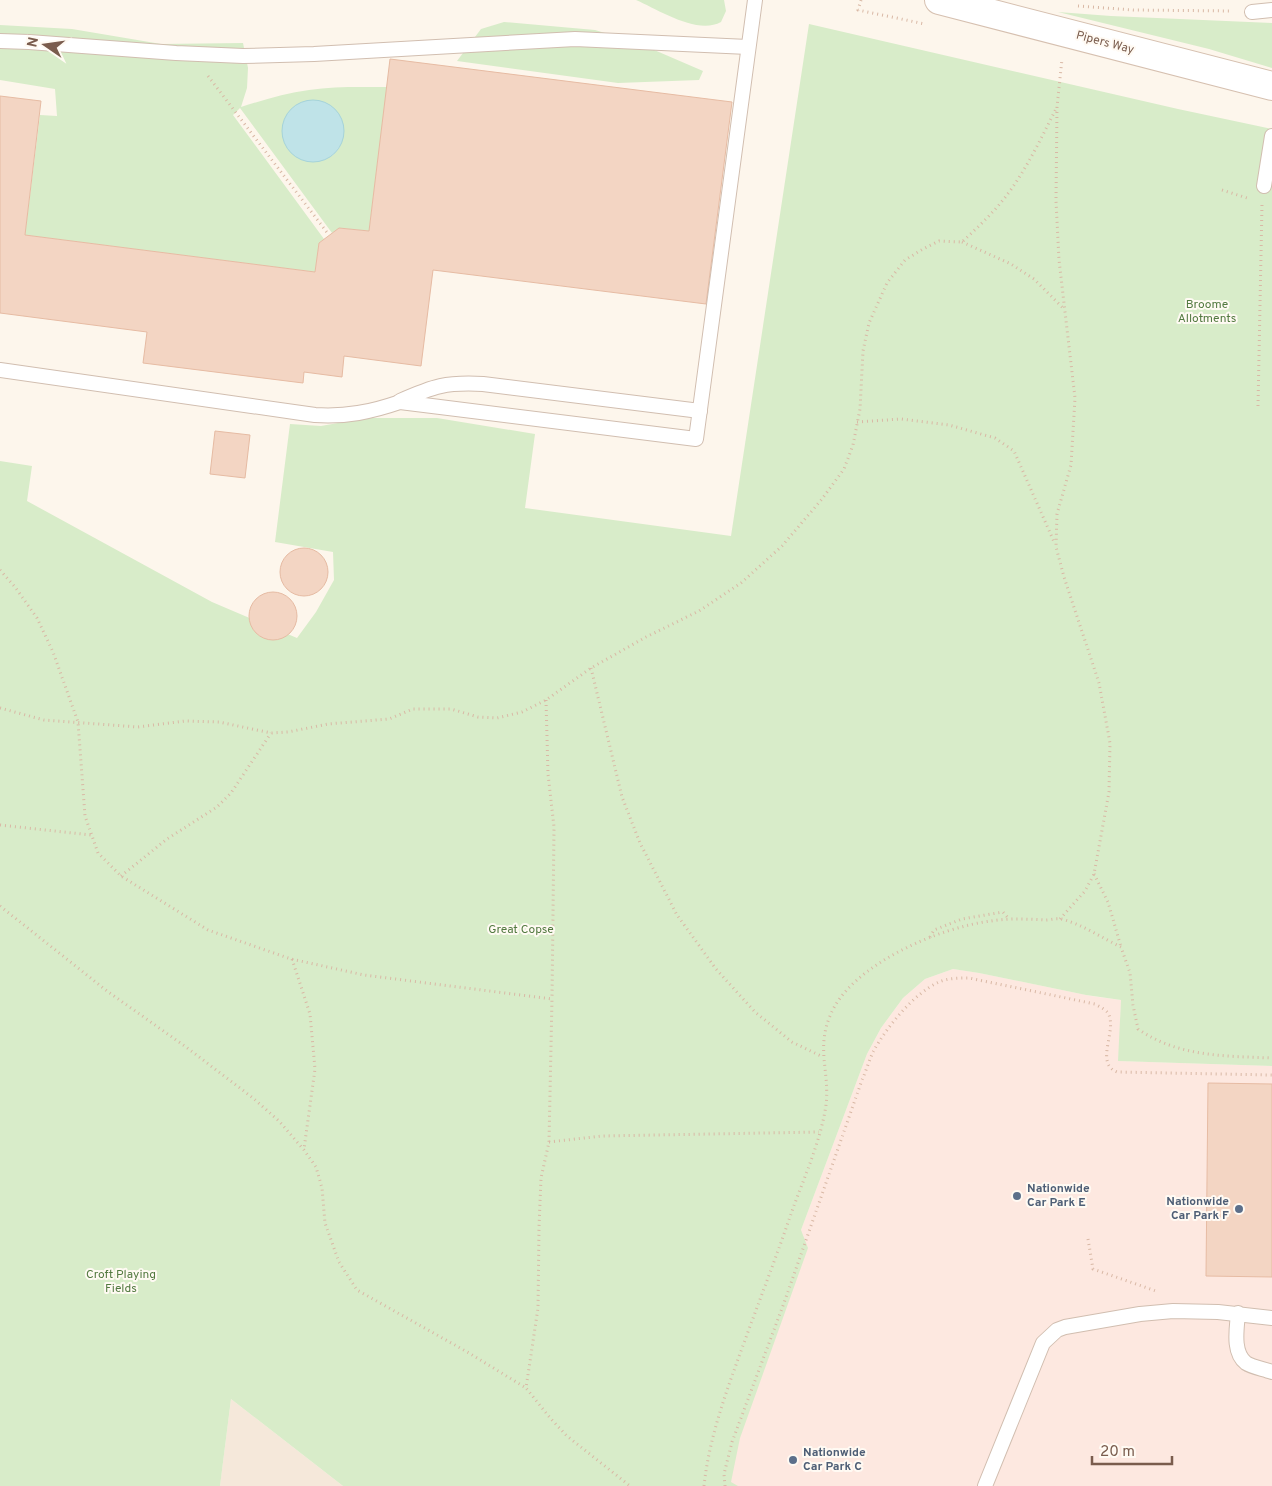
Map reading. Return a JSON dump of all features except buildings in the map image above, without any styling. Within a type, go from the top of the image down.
[{"type":"main road","name":"Pipers Way","points":[[939,0],[1272,86]]},
{"type":"lane","points":[[400,402],[696,439],[755,0]]},
{"type":"lane","points":[[1252,12],[1272,10]]},
{"type":"lane","points":[[0,41],[243,56],[314,54],[575,39],[748,47]]},
{"type":"lane","points":[[1264,186],[1272,136]]},
{"type":"lane","points":[[0,370],[335,416],[378,410],[431,388],[467,383],[700,411]]},
{"type":"lane","points":[[985,1486],[1043,1343],[1057,1330],[1140,1314],[1173,1311],[1238,1313],[1272,1318]]},
{"type":"lane","points":[[1238,1313],[1236,1340],[1238,1352],[1246,1363],[1272,1372]]},
{"type":"path","points":[[858,10],[861,0]]},
{"type":"path","points":[[1072,5],[1133,10],[1252,12]]},
{"type":"path","points":[[192,53],[329,235]]},
{"type":"path","points":[[1056,547],[1057,514],[1071,465],[1075,398],[1059,260],[1056,201],[1057,107],[1063,56]]},
{"type":"path","points":[[962,242],[1003,200],[1036,147],[1057,107]]},
{"type":"path","points":[[1222,190],[1243,198],[1252,199]]},
{"type":"path","points":[[1258,406],[1262,200]]},
{"type":"path","points":[[0,708],[44,720],[138,727],[185,721],[219,722],[271,733],[288,732],[328,724],[389,719],[413,709],[451,710],[478,717],[497,718],[522,712],[546,700],[591,668],[699,610],[741,583],[782,546],[822,499],[844,468],[853,445],[860,409],[863,351],[869,322],[887,283],[905,260],[939,241],[962,242],[1011,264],[1034,279],[1064,309]]},
{"type":"path","points":[[857,422],[901,419],[949,425],[995,438],[1014,451],[1056,547],[1099,683],[1110,743],[1109,792],[1094,874],[1085,891],[1060,919]]},
{"type":"path","points":[[0,570],[37,618],[53,652],[78,722],[85,816],[98,853],[122,876],[208,930],[292,959],[364,975],[552,999]]},
{"type":"path","points":[[591,668],[622,796],[640,843],[677,915],[716,969],[756,1012],[792,1042],[823,1058]]},
{"type":"path","points":[[526,1388],[538,1308],[538,1227],[541,1178],[549,1142],[554,828],[548,774],[546,700]]},
{"type":"path","points":[[122,876],[168,838],[216,808],[231,793],[271,733]]},
{"type":"path","points":[[0,825],[91,835]]},
{"type":"path","points":[[1094,874],[1108,902],[1130,973],[1138,1029],[1151,1039],[1177,1049],[1204,1054],[1272,1058]]},
{"type":"path","points":[[0,906],[107,991],[186,1047],[253,1098],[279,1121],[316,1167],[322,1188],[325,1223],[339,1262],[357,1290],[469,1353],[526,1388],[567,1436],[630,1486]]},
{"type":"path","points":[[930,938],[934,930],[962,919],[1003,912],[1009,919]]},
{"type":"path","points":[[704,1486],[705,1472],[722,1402],[792,1212],[819,1132],[826,1106],[827,1088],[823,1058],[823,1037],[836,1002],[857,978],[873,966],[915,944],[971,925],[1009,919],[1060,919],[1121,947]]},
{"type":"path","points":[[292,959],[310,1014],[315,1069],[304,1150]]},
{"type":"path","points":[[725,1486],[724,1474],[732,1442],[784,1303],[862,1080],[874,1052],[886,1032],[923,992],[939,982],[954,978],[969,978],[1095,1004],[1104,1009],[1109,1015],[1108,1064],[1112,1070],[1117,1072],[1272,1074]]},
{"type":"path","points":[[549,1142],[602,1136],[819,1132]]},
{"type":"path","points":[[1088,1239],[1093,1268],[1161,1292]]},
{"type":"shaded area","name":"Nationwide Car Park E","points":[[953,969],[1091,996],[1121,1000],[1119,1061],[1272,1066],[1272,1486],[712,1486],[801,1230],[867,1054],[881,1028],[903,998],[925,979]]},
{"type":"shaded area","points":[[231,1399],[343,1486],[220,1486]]},
{"type":"green space","points":[[636,0],[724,0],[726,11],[721,22],[701,25],[678,20]]},
{"type":"green space","points":[[1058,12],[1272,23],[1272,68],[1209,49]]},
{"type":"green space","points":[[504,22],[595,30],[638,43],[703,71],[699,80],[618,83],[457,61],[481,29]]},
{"type":"green space","name":"Great Copse","points":[[809,24],[1272,129],[1272,1066],[1118,1061],[1121,1000],[953,969],[925,979],[903,998],[881,1028],[867,1054],[801,1230],[808,1248],[740,1438],[731,1482],[738,1486],[343,1486],[231,1399],[220,1486],[0,1486],[0,461],[32,466],[27,501],[212,602],[297,638],[316,612],[334,580],[333,552],[275,542],[290,424],[321,426],[366,418],[437,418],[535,434],[525,508],[731,536]]},
{"type":"green space","points":[[0,25],[72,29],[161,44],[243,43],[248,68],[247,88],[241,107],[266,99],[309,90],[338,87],[387,87],[369,231],[340,228],[332,233],[240,108],[233,115],[324,239],[319,243],[315,272],[25,235],[40,115],[57,116],[55,89],[0,80]],"holes":[[[298,104],[340,147],[333,155],[324,160],[285,119]]]},
{"type":"water","points":[[313,100],[325,102],[335,109],[342,119],[344,131],[342,143],[335,153],[325,160],[313,162],[301,160],[291,153],[284,143],[282,131],[284,119],[291,109],[301,102]]},
{"type":"place","name":"Nationwide Car Park E","points":[[1017,1196]]},
{"type":"place","name":"Nationwide Car Park F","points":[[1239,1209]]},
{"type":"place","name":"Nationwide Car Park C","points":[[793,1460]]},
{"type":"park label","name":"Broome Allotments","points":[[1207,312]]},
{"type":"park label","name":"Croft Playing Fields","points":[[121,1282]]}]
